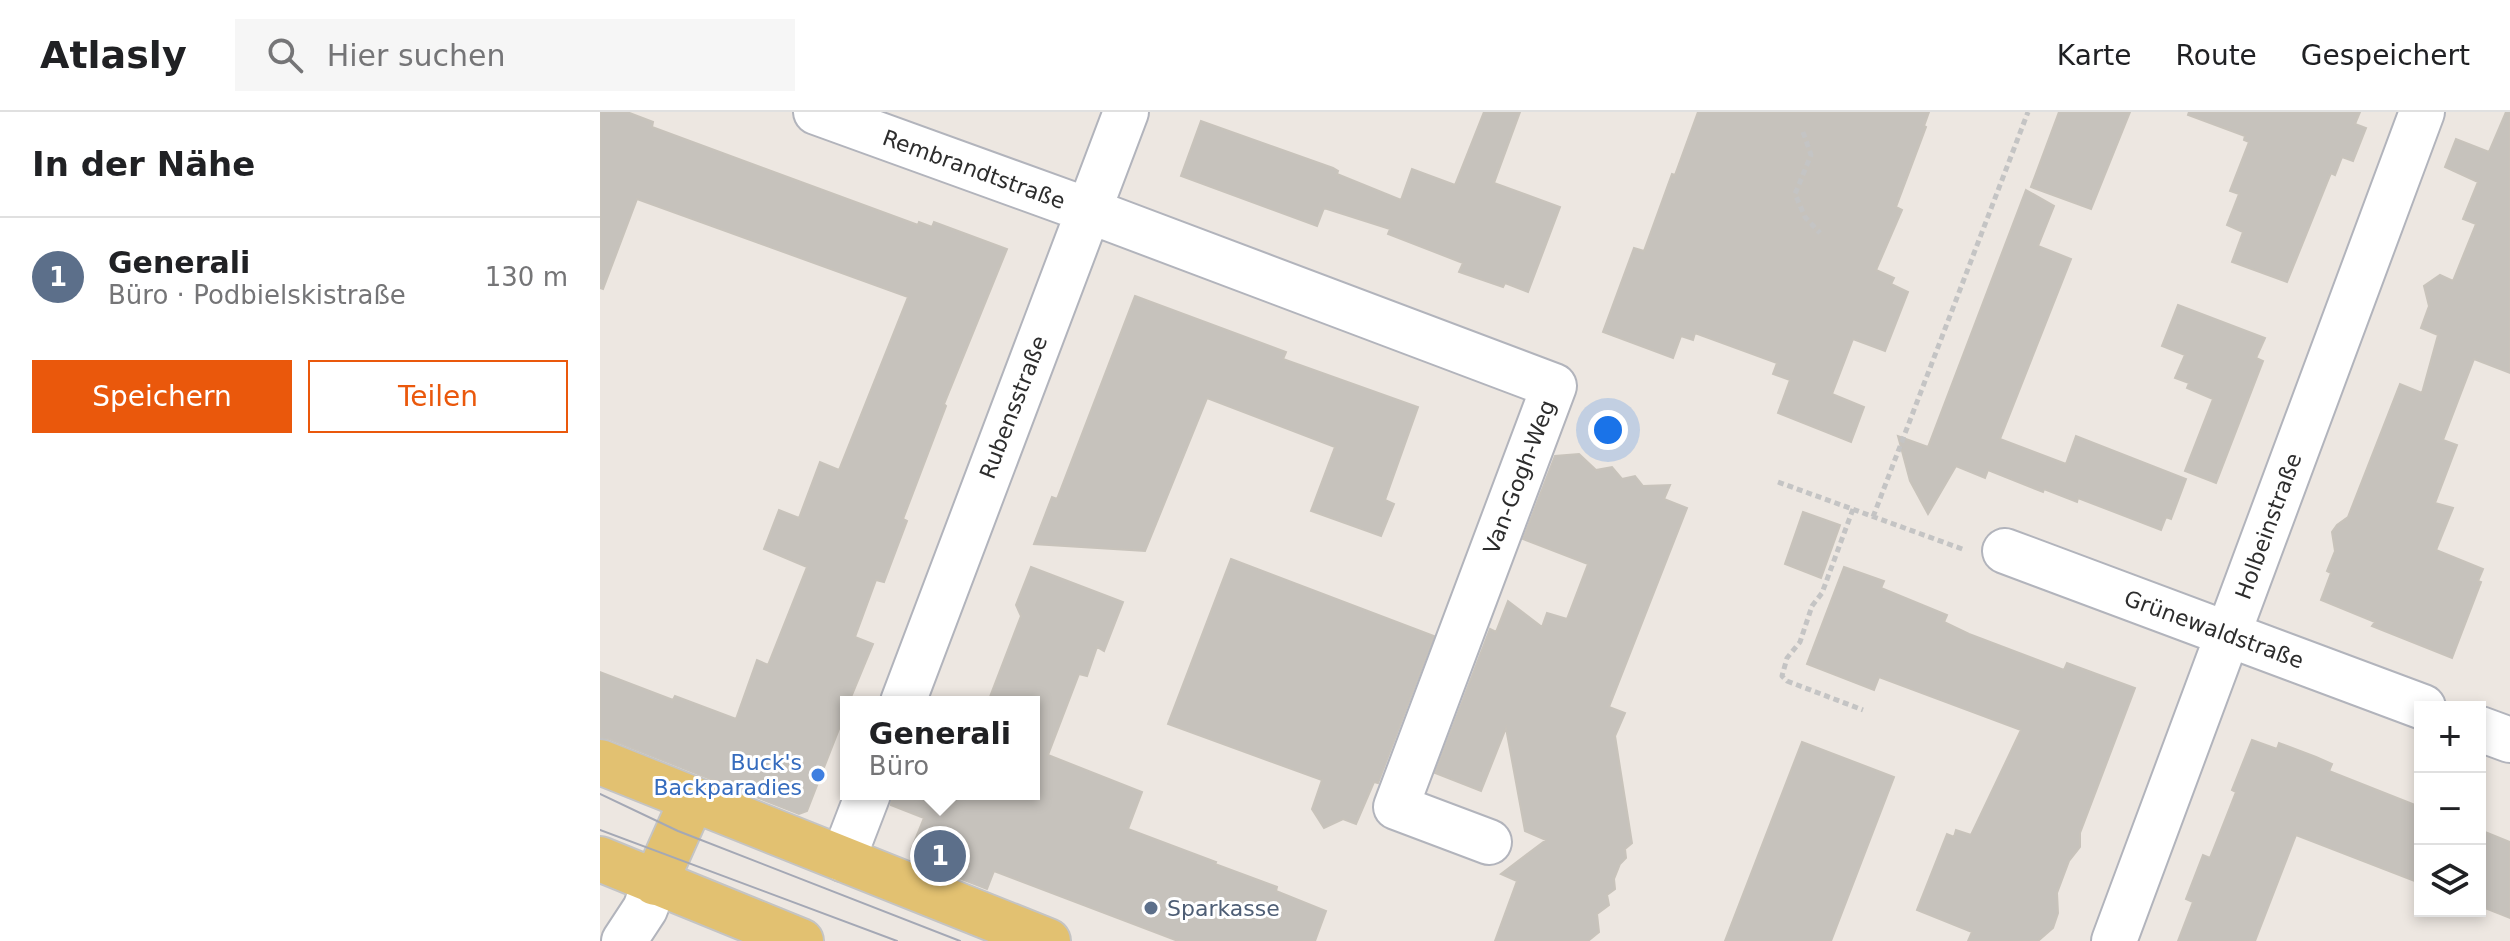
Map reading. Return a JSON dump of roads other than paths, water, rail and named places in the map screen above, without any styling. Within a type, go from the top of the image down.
[{"type":"main road","points":[[600,762],[1048,941]]},
{"type":"main road","points":[[655,883],[692,800]]},
{"type":"main road","points":[[600,859],[801,941]]},
{"type":"street","name":"Rembrandtstraße","points":[[816,112],[1087,210]]},
{"type":"street","name":"Rubensstraße","points":[[905,696],[1126,112]]},
{"type":"street","name":"Holbeinstraße","points":[[2114,941],[2422,112]]},
{"type":"street","name":"Van-Gogh-Weg","points":[[1087,210],[1554,386],[1396,807],[1489,842]]},
{"type":"street","name":"Grünewaldstraße","points":[[1987,551],[2228,633],[2414,704]]},
{"type":"street","points":[[2486,731],[2510,740]]},
{"type":"street","points":[[843,859],[866,800]]},
{"type":"street","points":[[624,941],[645,909],[655,883]]},
{"type":"tram line","points":[[600,794],[678,831],[960,941]]},
{"type":"tram line","points":[[600,830],[897,941]]},
{"type":"place","name":"Buck's Backparadies","points":[[818,775]]},
{"type":"place","name":"Generali","points":[[940,856]]},
{"type":"place","name":"Sparkasse","points":[[1151,908]]}]
